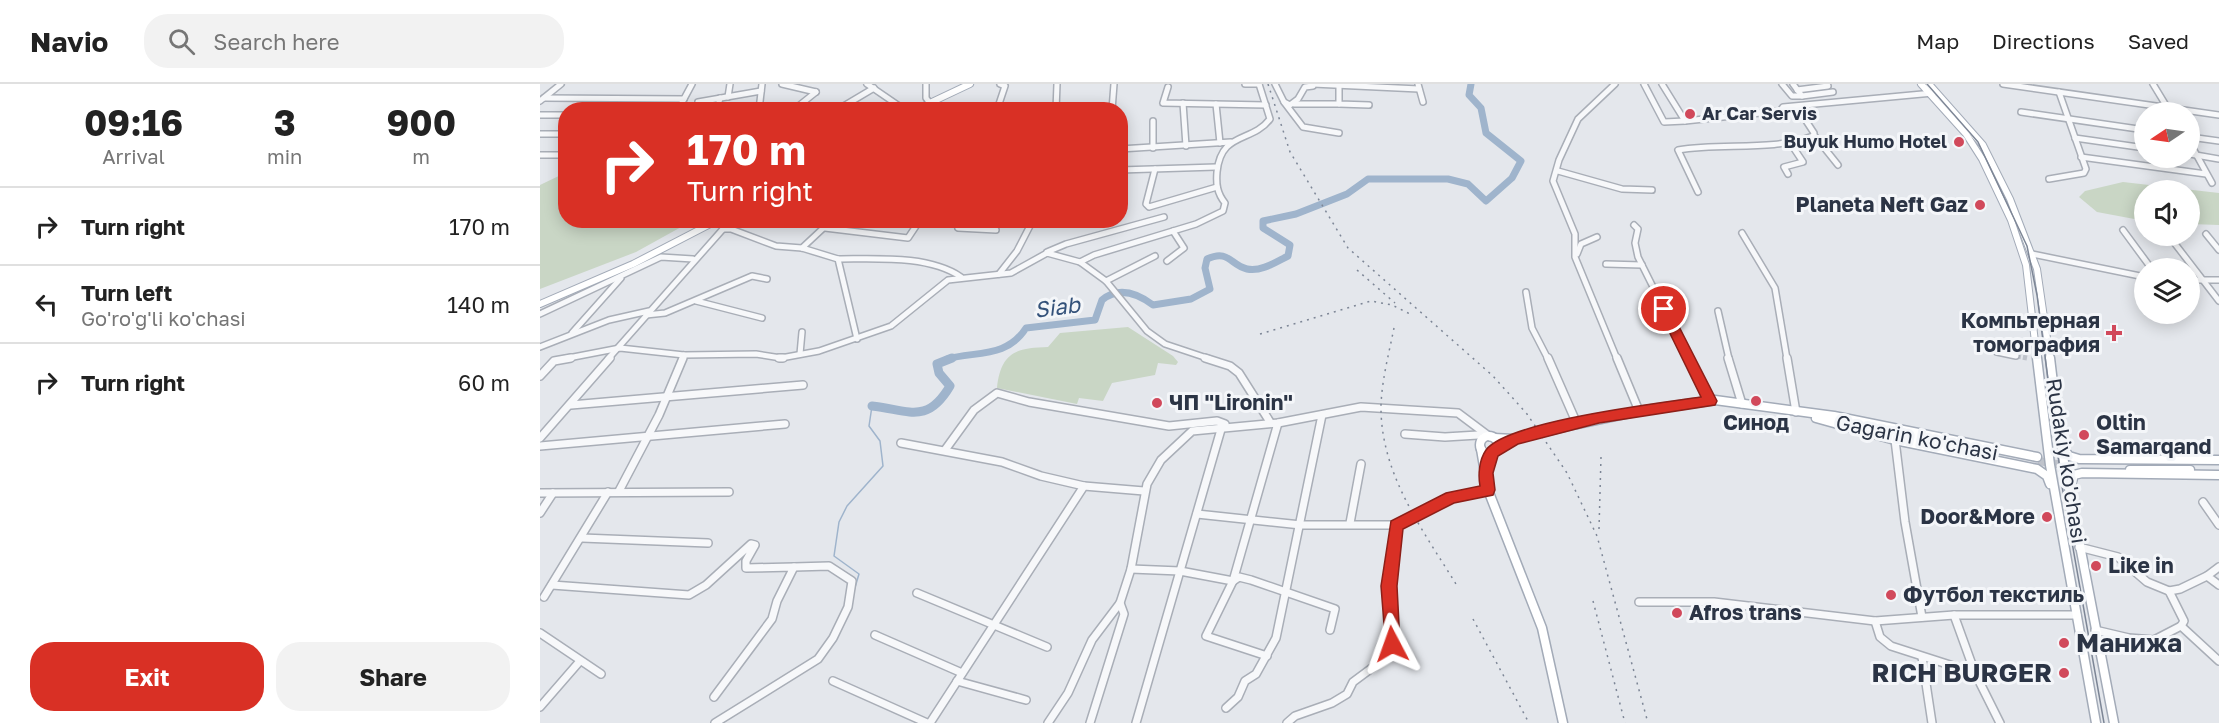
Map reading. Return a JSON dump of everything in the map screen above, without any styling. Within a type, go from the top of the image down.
[{"type":"main road","points":[[936,102],[970,84]]},
{"type":"main road","name":"Rudakiy ko'chasi","points":[[1921,84],[1976,134],[1998,176],[2032,254],[2043,297],[2060,441],[2114,723]]},
{"type":"main road","name":"Rudakiy ko'chasi","points":[[1929,84],[1933,93],[1970,140],[1990,175],[2011,220],[2026,265],[2056,499],[2078,615],[2087,688],[2096,723]]},
{"type":"main road","points":[[1990,175],[1998,176]]},
{"type":"main road","points":[[540,299],[628,261],[692,228]]},
{"type":"main road","points":[[540,304],[633,264],[703,228]]},
{"type":"main road","points":[[2041,379],[2054,382]]},
{"type":"main road","name":"Gagarin ko'chasi","points":[[1514,439],[1639,411],[1710,401],[1796,412],[2037,459]]},
{"type":"main road","points":[[1815,416],[1848,416],[2034,452],[2044,449],[2047,437]]},
{"type":"main road","points":[[1815,416],[1895,440],[2041,471],[2047,476],[2056,499]]},
{"type":"main road","points":[[1479,442],[1492,438],[1514,439]]},
{"type":"main road","points":[[1492,438],[1495,450]]},
{"type":"main road","points":[[1485,473],[1495,450],[1514,439]]},
{"type":"main road","points":[[2060,441],[2067,453],[2079,459],[2219,460]]},
{"type":"main road","points":[[1479,442],[1495,450]]},
{"type":"main road","points":[[1479,442],[1488,490],[1542,628],[1563,723]]},
{"type":"main road","points":[[2073,465],[2219,468]]},
{"type":"main road","points":[[2069,492],[2073,477],[2079,473],[2219,475]]},
{"type":"main road","points":[[2060,520],[2075,524]]},
{"type":"street","points":[[542,99],[561,84]]},
{"type":"street","points":[[682,102],[692,84]]},
{"type":"street","points":[[728,97],[730,84]]},
{"type":"street","points":[[760,102],[762,84]]},
{"type":"street","points":[[782,84],[816,92],[804,102]]},
{"type":"street","points":[[867,84],[894,102]]},
{"type":"street","points":[[926,84],[926,102]]},
{"type":"street","points":[[1000,84],[1005,86],[1000,102]]},
{"type":"street","points":[[1056,102],[1057,84]]},
{"type":"street","points":[[1113,102],[1114,84]]},
{"type":"street","points":[[1080,262],[1094,255],[1196,224],[1223,211],[1225,203],[1217,194],[1216,167],[1231,142],[1246,132],[1269,123],[1269,114],[1259,84],[1245,84]]},
{"type":"street","points":[[1275,84],[1284,102],[1303,127],[1340,133]]},
{"type":"street","points":[[1583,273],[1575,257],[1575,234],[1553,181],[1558,171],[1559,160],[1578,120],[1590,105],[1615,84]]},
{"type":"street","points":[[1644,84],[1664,122],[1685,122],[1763,113],[1793,106],[1933,93]]},
{"type":"street","points":[[1662,84],[1685,122]]},
{"type":"street","points":[[1782,84],[1792,96],[1833,92]]},
{"type":"street","points":[[1793,84],[1802,96]]},
{"type":"street","points":[[2002,84],[2134,104]]},
{"type":"street","points":[[2153,84],[2164,102]]},
{"type":"street","points":[[1294,104],[1305,87],[1313,85],[1418,86],[1423,102]]},
{"type":"street","points":[[1797,90],[1827,85],[1841,103]]},
{"type":"street","points":[[1168,87],[1164,103],[1266,105]]},
{"type":"street","points":[[1339,87],[1339,104]]},
{"type":"street","points":[[850,102],[874,88]]},
{"type":"street","points":[[540,90],[552,91]]},
{"type":"street","points":[[698,102],[761,91]]},
{"type":"street","points":[[2049,179],[2084,172],[2086,169],[2059,92]]},
{"type":"street","points":[[719,102],[720,98]]},
{"type":"street","points":[[542,99],[684,99]]},
{"type":"street","points":[[1284,102],[1369,105]]},
{"type":"street","points":[[1183,103],[1186,146]]},
{"type":"street","points":[[1216,104],[1220,143]]},
{"type":"street","points":[[1793,106],[1797,107],[1838,165]]},
{"type":"street","points":[[2021,112],[2134,129]]},
{"type":"street","points":[[2200,113],[2219,115]]},
{"type":"street","points":[[540,115],[558,116]]},
{"type":"street","points":[[1153,121],[1153,148]]},
{"type":"street","points":[[540,134],[558,134]]},
{"type":"street","points":[[1698,192],[1678,150],[1680,149],[1791,144],[1815,135]]},
{"type":"street","points":[[2074,138],[2134,146]]},
{"type":"street","points":[[2200,138],[2219,141]]},
{"type":"street","points":[[1128,149],[1231,142]]},
{"type":"street","points":[[1788,174],[1784,167],[1799,165],[1803,162],[1791,144]]},
{"type":"street","points":[[540,154],[558,155]]},
{"type":"street","points":[[2200,156],[2219,159]]},
{"type":"street","points":[[2081,157],[2206,174]]},
{"type":"street","points":[[2200,160],[2212,183]]},
{"type":"street","points":[[1128,170],[1216,167]]},
{"type":"street","points":[[1155,169],[1146,204],[1149,207],[1217,187]]},
{"type":"street","points":[[1558,171],[1622,189],[1652,190]]},
{"type":"street","points":[[1128,227],[1164,217]]},
{"type":"street","points":[[1634,225],[1638,229],[1635,243],[1642,265],[1710,401]]},
{"type":"street","points":[[802,248],[825,228],[908,238],[915,228]]},
{"type":"street","points":[[958,228],[996,230]]},
{"type":"street","points":[[999,274],[1017,251],[1029,228]]},
{"type":"street","points":[[540,376],[554,361],[620,348],[684,354],[756,354],[782,358],[800,354],[857,339],[891,326],[948,280],[1017,271],[1065,244],[1124,228]]},
{"type":"street","points":[[540,438],[620,348],[693,259],[723,229],[731,229],[776,246],[802,248],[838,259],[912,263],[950,270],[961,277]]},
{"type":"street","points":[[2123,230],[2144,258]]},
{"type":"street","points":[[1167,261],[1184,248],[1176,239],[1173,231]]},
{"type":"street","points":[[1742,233],[1775,288],[1796,412]]},
{"type":"street","points":[[2206,234],[2219,250]]},
{"type":"street","points":[[1597,237],[1577,249],[1576,256],[1639,411]]},
{"type":"street","points":[[2177,246],[2219,301]]},
{"type":"street","points":[[1047,253],[1080,262],[1107,283],[1147,331],[1165,344],[1230,366],[1239,373],[1274,422],[1233,581],[1206,636],[1267,656]]},
{"type":"street","points":[[2032,254],[2134,275]]},
{"type":"street","points":[[1107,283],[1155,256]]},
{"type":"street","points":[[540,314],[661,257],[693,259]]},
{"type":"street","points":[[838,259],[857,339]]},
{"type":"street","points":[[1606,264],[1642,265]]},
{"type":"street","points":[[570,335],[623,275]]},
{"type":"street","points":[[540,347],[609,320],[647,313],[660,315],[752,276],[766,279]]},
{"type":"street","points":[[2203,280],[2219,280]]},
{"type":"street","points":[[1526,292],[1532,328],[1543,346],[1566,404],[1577,424]]},
{"type":"street","points":[[696,300],[762,318]]},
{"type":"street","points":[[1718,311],[1735,387],[1742,404]]},
{"type":"street","points":[[800,354],[802,332]]},
{"type":"street","points":[[1997,352],[2016,356]]},
{"type":"street","points":[[619,491],[648,435],[684,354]]},
{"type":"street","points":[[571,405],[803,385]]},
{"type":"street","points":[[945,450],[972,412],[986,398],[997,393],[1029,402],[1169,426],[1217,421],[1231,425]]},
{"type":"street","points":[[1048,723],[1068,693],[1092,640],[1120,603],[1131,570],[1144,491],[1161,460],[1192,431],[1322,415],[1361,406],[1458,414],[1492,438]]},
{"type":"street","points":[[1226,708],[1238,697],[1245,681],[1256,674],[1276,638],[1322,415]]},
{"type":"street","points":[[540,446],[785,424]]},
{"type":"street","points":[[1136,723],[1222,426]]},
{"type":"street","points":[[1405,434],[1479,442],[1475,426]]},
{"type":"street","points":[[1895,440],[1905,522],[1922,616]]},
{"type":"street","points":[[901,443],[1002,462],[1041,476],[1084,486],[1144,491]]},
{"type":"street","points":[[1350,523],[1360,464]]},
{"type":"street","points":[[833,681],[928,723],[1084,486]]},
{"type":"street","points":[[1197,514],[1301,525],[1350,523],[1396,526],[1451,498],[1488,490]]},
{"type":"street","points":[[544,597],[608,492]]},
{"type":"street","points":[[540,493],[729,492]]},
{"type":"street","points":[[540,513],[553,493]]},
{"type":"street","points":[[2203,502],[2219,525]]},
{"type":"street","points":[[1287,723],[1295,716],[1332,703],[1347,694],[1353,682],[1388,656],[1392,644],[1389,586],[1396,526]]},
{"type":"street","points":[[582,538],[708,543]]},
{"type":"street","points":[[552,585],[689,595],[706,585],[752,544],[755,545],[746,561],[746,568],[829,566],[852,581],[848,607],[818,659],[715,723]]},
{"type":"street","points":[[2079,547],[2118,557],[2147,582],[2169,591],[2180,589],[2207,576],[2219,567]]},
{"type":"street","points":[[714,697],[772,619],[777,602],[794,567]]},
{"type":"street","points":[[1131,570],[1180,572],[1233,581],[1239,577],[1286,591],[1335,609],[1330,630]]},
{"type":"street","points":[[2207,576],[2219,585]]},
{"type":"street","points":[[2096,630],[2129,638],[2154,640],[2181,626],[2184,621],[2169,591]]},
{"type":"street","points":[[917,593],[1047,647]]},
{"type":"street","points":[[1639,602],[1714,602],[1875,621],[1954,615],[2078,615]]},
{"type":"street","points":[[1090,723],[1124,614],[1120,603]]},
{"type":"street","points":[[1954,615],[1976,673],[2000,723]]},
{"type":"street","points":[[1875,621],[1880,637],[1891,646],[1976,673]]},
{"type":"street","points":[[2181,626],[2219,661]]},
{"type":"street","points":[[540,633],[601,674]]},
{"type":"street","points":[[875,634],[962,673]]},
{"type":"street","points":[[1922,657],[1932,723]]},
{"type":"street","points":[[540,707],[580,661]]},
{"type":"street","points":[[957,681],[1026,700]]},
{"type":"green space","points":[[558,176],[558,228],[679,228],[636,252],[540,289],[540,185]]},
{"type":"green space","points":[[2123,182],[2134,183],[2134,219],[2097,212],[2079,197],[2085,191]]},
{"type":"green space","points":[[2200,191],[2219,193],[2219,225],[2200,224]]},
{"type":"green space","points":[[1128,327],[1173,356],[1178,362],[1176,365],[1158,363],[1155,375],[1112,383],[1103,401],[1079,398],[1077,404],[997,388],[1002,367],[1012,354],[1027,349],[1048,347],[1060,333]]},
{"type":"waterway","name":"Siab","points":[[952,358],[1000,349],[1018,338],[1026,328],[1095,320],[1102,300],[1115,293],[1134,294],[1153,305],[1191,299],[1210,289],[1205,268],[1207,259],[1214,256],[1225,257],[1241,267],[1252,270],[1268,266],[1288,256],[1290,245],[1263,228],[1263,221],[1296,214],[1347,194],[1368,179],[1448,179],[1468,184],[1486,201],[1512,178],[1521,161],[1486,133],[1481,108],[1469,95],[1471,84]]},
{"type":"waterway","name":"Siab","points":[[872,406],[907,412],[925,411],[942,398],[950,386],[939,373],[937,364],[952,358]]},
{"type":"waterway","name":"Siab","points":[[947,359],[952,358]]},
{"type":"waterway","name":"Siab","points":[[853,594],[859,574],[834,556],[839,522],[847,506],[883,466],[880,441],[869,426],[872,406]]},
{"type":"waterway","name":"Siab","points":[[722,723],[736,714]]},
{"type":"tunnel","points":[[2016,356],[2027,358]]},
{"type":"tunnel","points":[[2038,461],[2075,467]]},
{"type":"tram line","points":[[1927,84],[1978,142],[2027,246],[2037,295],[2062,486],[2104,723]]},
{"type":"railway","points":[[1268,84],[1290,152],[1348,248],[1493,376],[1527,414],[1567,473],[1597,536],[1648,723]]},
{"type":"railway","points":[[1357,270],[1395,303]]},
{"type":"railway","points":[[1260,334],[1371,301],[1392,305],[1410,314]]},
{"type":"railway","points":[[1394,328],[1384,376],[1381,405],[1388,454],[1405,499],[1456,584]]},
{"type":"railway","points":[[1599,529],[1601,457]]},
{"type":"railway","points":[[1593,601],[1625,723]]},
{"type":"railway","points":[[1473,619],[1529,723]]},
{"type":"place","name":"Ar Car Servis","points":[[1690,114]]},
{"type":"place","name":"Buyuk Humo Hotel","points":[[1959,142]]},
{"type":"place","name":"Planeta Neft Gaz","points":[[1980,205]]},
{"type":"place","name":"Компьтерная томография","points":[[2114,333]]},
{"type":"place","name":"Синод","points":[[1756,401]]},
{"type":"place","name":"ЧП \"Lironin\"","points":[[1157,403]]},
{"type":"place","name":"Oltin Samarqand","points":[[2084,435]]},
{"type":"place","name":"Door&More","points":[[2047,517]]},
{"type":"place","name":"Like in","points":[[2096,566]]},
{"type":"place","name":"Футбол текстиль","points":[[1891,595]]},
{"type":"place","name":"Afros trans","points":[[1677,613]]},
{"type":"place","name":"Манижа","points":[[2064,643]]},
{"type":"place","name":"RICH BURGER","points":[[2064,673]]},
{"type":"route","points":[[1392,644],[1389,586],[1396,525],[1451,498],[1488,490],[1485,473],[1492,453],[1514,439],[1599,418],[1710,401],[1664,309]]}]
